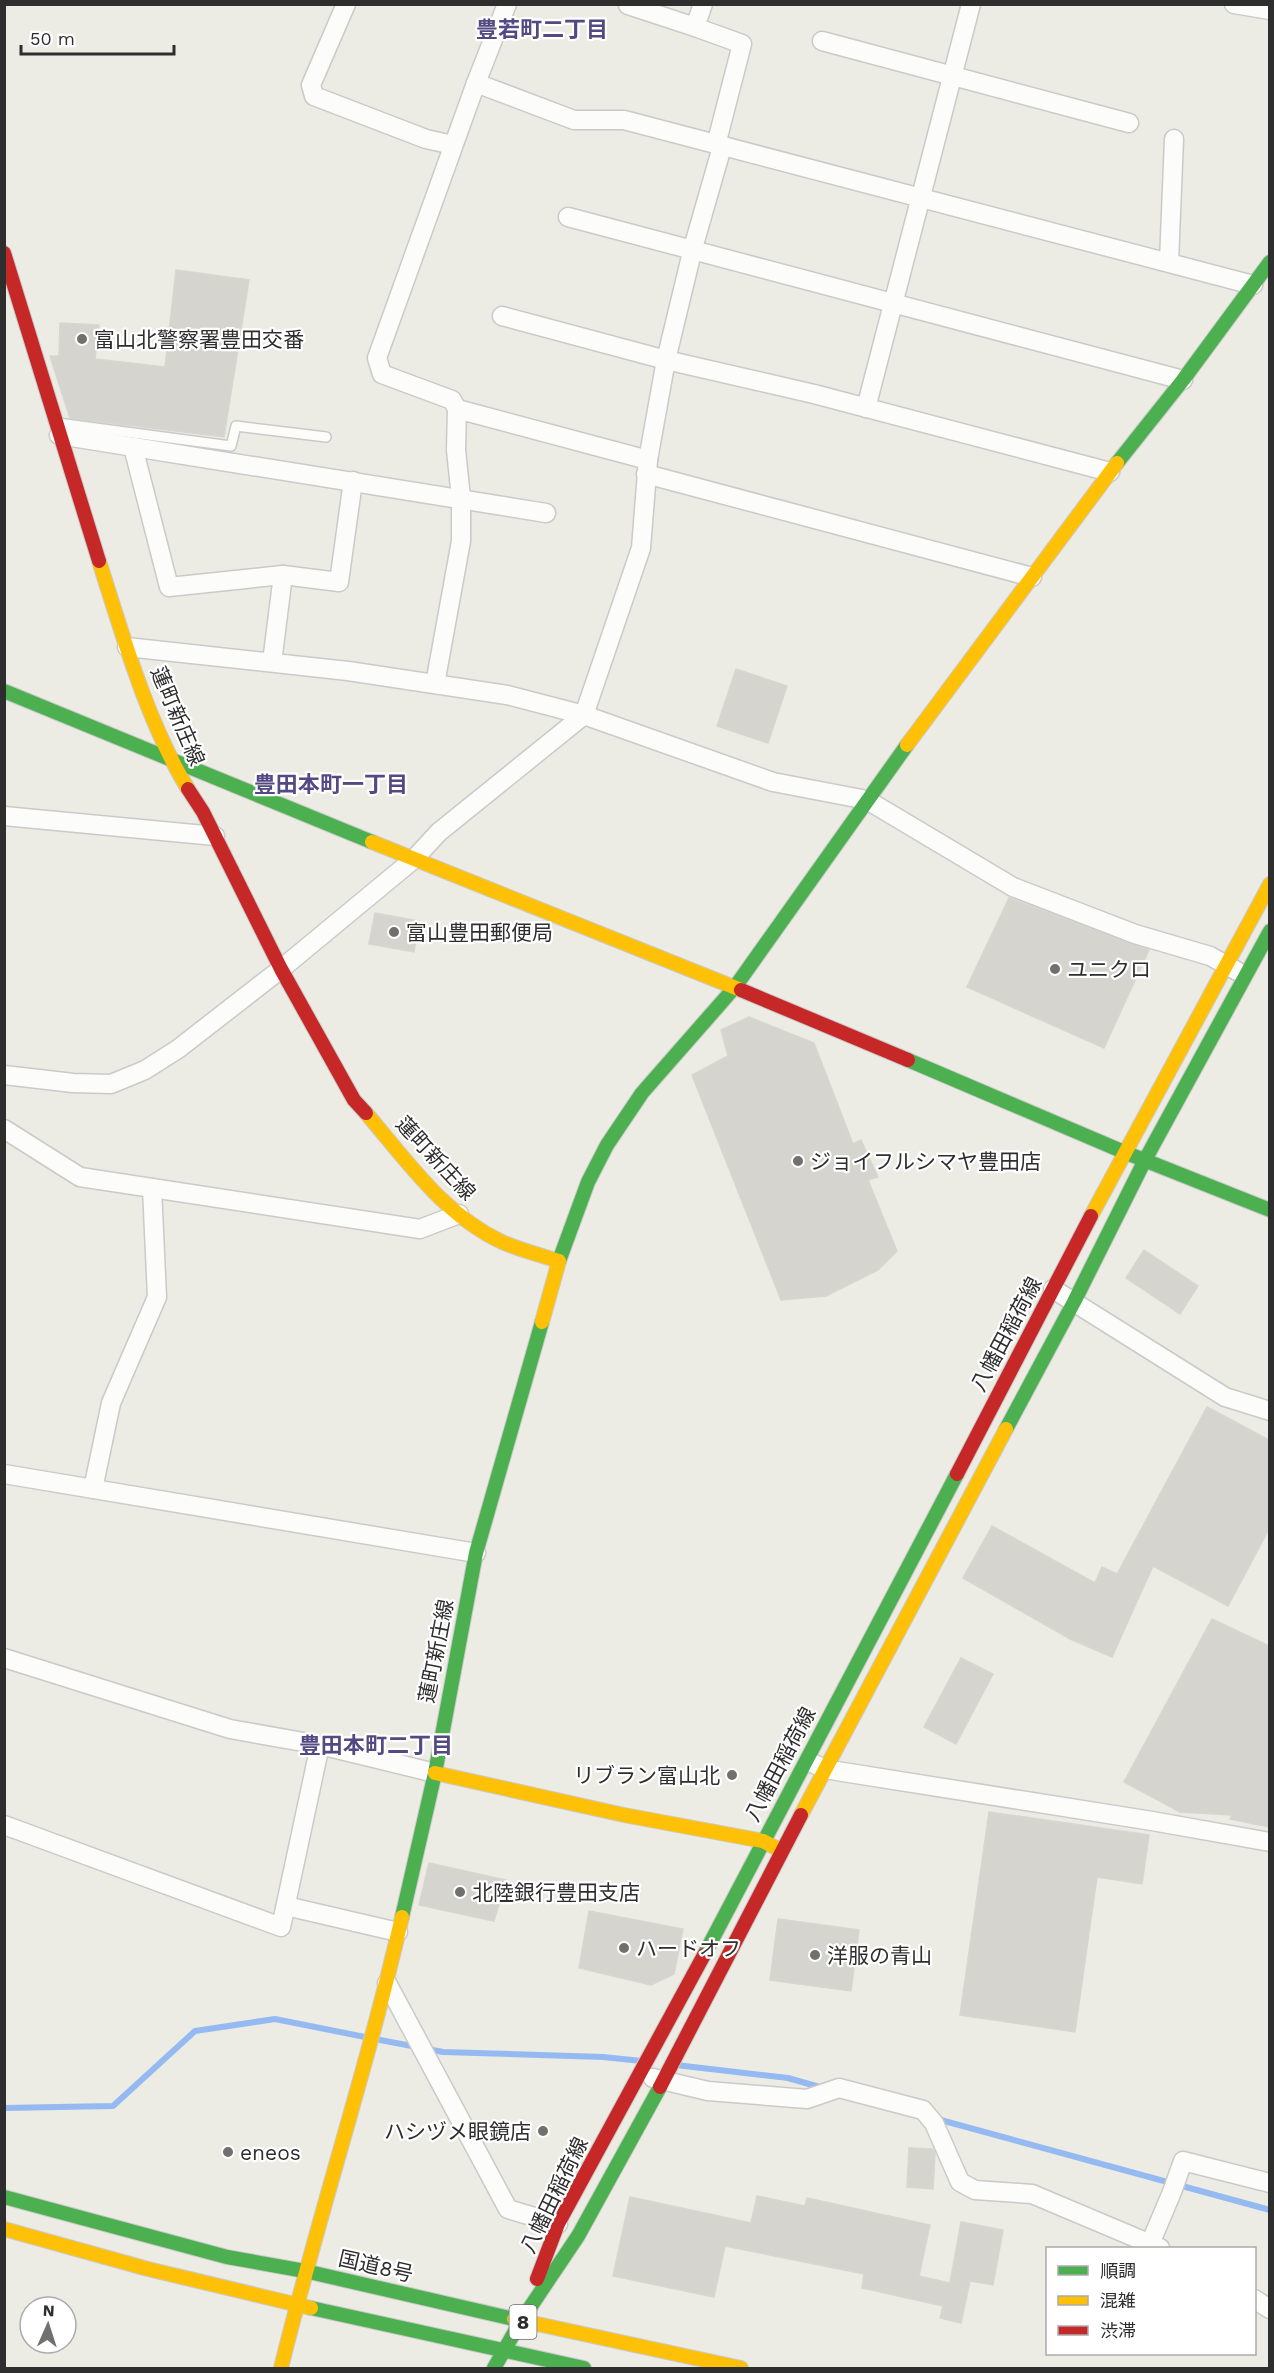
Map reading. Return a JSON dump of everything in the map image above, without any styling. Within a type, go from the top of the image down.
[{"type":"main road","name":"蓮町新庄線","points":[[4,253],[57,429],[127,647],[169,758],[203,812],[281,969],[354,1100],[443,1203],[503,1242],[559,1261],[476,1553],[435,1773],[387,1983],[305,2271],[281,2368]]},
{"type":"main road","points":[[559,1261],[588,1182],[608,1145],[642,1093],[735,987],[867,800],[1269,262]]},
{"type":"main road","points":[[4,691],[414,859],[735,987],[1145,1161],[1269,1210]]},
{"type":"main road","name":"八幡田稲荷線","points":[[521,2321],[558,2224],[807,1761],[1124,1152],[1227,966],[1269,884]]},
{"type":"main road","name":"八幡田稲荷線","points":[[521,2321],[578,2236],[663,2081],[784,1852],[825,1769],[1074,1302],[1145,1161],[1269,931]]},
{"type":"main road","points":[[435,1773],[624,1815],[763,1841],[784,1852]]},
{"type":"main road","name":"国道8号","points":[[4,2196],[227,2257],[305,2271],[521,2321],[741,2368]]},
{"type":"main road","name":"8","points":[[4,2229],[59,2246],[297,2306],[584,2368]]},
{"type":"main road","points":[[494,2368],[521,2321]]},
{"type":"street","points":[[346,4],[311,85],[314,96],[426,139],[453,145]]},
{"type":"street","points":[[435,684],[461,541],[456,450],[457,409],[452,400],[382,374],[377,358],[453,145],[507,4]]},
{"type":"street","points":[[695,27],[703,4]]},
{"type":"street","points":[[866,408],[971,4]]},
{"type":"street","points":[[1234,4],[1269,10]]},
{"type":"street","points":[[4,1075],[73,1083],[111,1084],[145,1070],[178,1049],[281,969],[414,859],[439,832],[584,715],[641,548],[647,467],[666,360],[742,44],[628,5]]},
{"type":"street","points":[[822,41],[1130,123]]},
{"type":"street","points":[[476,83],[574,120],[624,120],[1252,285]]},
{"type":"street","points":[[1169,262],[1174,140]]},
{"type":"street","points":[[568,217],[693,248],[1183,380]]},
{"type":"street","points":[[502,316],[666,360],[866,408],[1110,472]]},
{"type":"street","points":[[457,409],[647,467],[1032,577]]},
{"type":"street","points":[[57,429],[133,447],[546,513]]},
{"type":"street","points":[[133,447],[169,587],[283,575],[339,582],[353,481]]},
{"type":"street","points":[[272,662],[283,575]]},
{"type":"street","points":[[127,647],[272,662],[435,684],[507,695],[584,715],[773,782],[867,800],[1013,887],[1135,934],[1210,956],[1245,975]]},
{"type":"street","points":[[4,816],[214,836]]},
{"type":"street","points":[[4,1129],[80,1177],[420,1229],[459,1214]]},
{"type":"street","points":[[93,1489],[111,1403],[157,1297],[152,1188]]},
{"type":"street","points":[[1053,1289],[1225,1397],[1269,1412]]},
{"type":"street","points":[[4,1474],[476,1553]]},
{"type":"street","points":[[4,1658],[230,1729],[320,1745],[435,1773]]},
{"type":"street","points":[[4,1825],[281,1927],[320,1745]]},
{"type":"street","points":[[807,1761],[825,1769],[1269,1842]]},
{"type":"street","points":[[286,1906],[398,1932]]},
{"type":"street","points":[[387,1983],[508,2209],[558,2224]]},
{"type":"street","points":[[640,2075],[708,2091],[807,2099],[839,2088],[923,2110],[934,2123],[960,2182],[975,2190],[1032,2194],[1155,2246],[1183,2161],[1269,2183]]},
{"type":"street","points":[[1256,2300],[1269,2309]]},
{"type":"lane","points":[[57,429],[231,446],[236,426],[326,437]]},
{"type":"building","points":[[176,270],[249,280],[224,437],[70,418],[50,356],[59,356],[60,323],[99,325],[95,359],[165,367]]},
{"type":"building","points":[[736,669],[787,686],[768,743],[717,726]]},
{"type":"building","points":[[1009,898],[1149,950],[1104,1048],[967,987]]},
{"type":"building","points":[[375,913],[419,921],[414,952],[369,944]]},
{"type":"building","name":"ジョイフルシマヤ豊田店","points":[[749,1017],[814,1043],[853,1144],[861,1140],[878,1177],[868,1180],[897,1251],[878,1270],[826,1296],[781,1300],[692,1075],[728,1056],[721,1030]]},
{"type":"building","points":[[1144,1250],[1198,1286],[1180,1314],[1126,1278]]},
{"type":"building","points":[[1207,1407],[1269,1440],[1269,1529],[1228,1606],[1153,1566],[1112,1657],[1070,1639],[963,1578],[992,1526],[1095,1583],[1102,1567],[1117,1574]]},
{"type":"building","points":[[1212,1619],[1269,1646],[1269,1827],[1230,1819],[1232,1815],[1180,1812],[1124,1782]]},
{"type":"building","points":[[961,1658],[993,1674],[956,1744],[924,1727]]},
{"type":"building","points":[[989,1812],[1149,1835],[1142,1884],[1097,1877],[1075,2032],[960,2015]]},
{"type":"building","name":"北陸銀行豊田支店","points":[[429,1863],[506,1880],[494,1921],[419,1905]]},
{"type":"building","points":[[589,1911],[683,1929],[674,1974],[651,1985],[579,1968]]},
{"type":"building","name":"洋服の青山","points":[[778,1919],[859,1930],[851,1991],[770,1980]]},
{"type":"building","points":[[909,2148],[933,2149],[935,2153],[933,2189],[907,2187]]},
{"type":"building","points":[[757,2196],[805,2206],[807,2198],[930,2225],[919,2276],[950,2283],[961,2222],[1003,2230],[993,2285],[970,2281],[961,2323],[940,2318],[943,2306],[862,2288],[864,2274],[725,2246],[714,2297],[613,2276],[630,2197],[751,2223]]},
{"type":"waterway","points":[[4,2108],[113,2106],[195,2031],[275,2019],[365,2037]]},
{"type":"waterway","points":[[375,2039],[443,2052],[603,2057],[642,2061]]},
{"type":"waterway","points":[[676,2065],[788,2078],[823,2088]]},
{"type":"waterway","points":[[937,2119],[1270,2210]]},
{"type":"traffic: fast","points":[[1117,463],[1183,380],[1270,262]]},
{"type":"traffic: fast","points":[[4,691],[372,842]]},
{"type":"traffic: fast","points":[[559,1261],[588,1182],[607,1145],[642,1093],[735,987],[907,745]]},
{"type":"traffic: fast","points":[[1006,1429],[1074,1302],[1145,1160],[1270,931]]},
{"type":"traffic: fast","points":[[908,1060],[1124,1152],[1270,1210]]},
{"type":"traffic: fast","points":[[402,1917],[435,1773],[476,1553],[542,1322]]},
{"type":"traffic: fast","points":[[704,1955],[957,1474]]},
{"type":"traffic: fast","points":[[494,2368],[521,2321],[578,2236],[660,2087]]},
{"type":"traffic: fast","points":[[4,2197],[227,2257],[305,2271],[514,2319]]},
{"type":"traffic: fast","points":[[311,2308],[584,2368]]},
{"type":"traffic: slow","points":[[907,745],[1117,463]]},
{"type":"traffic: slow","points":[[99,561],[148,707],[173,763],[188,789]]},
{"type":"traffic: slow","points":[[372,842],[741,990]]},
{"type":"traffic: slow","points":[[1091,1216],[1270,884]]},
{"type":"traffic: slow","points":[[366,1113],[412,1168],[444,1202],[462,1217],[481,1231],[502,1242],[559,1261],[542,1322]]},
{"type":"traffic: slow","points":[[801,1815],[1006,1429]]},
{"type":"traffic: slow","points":[[435,1773],[624,1815],[763,1841],[776,1848]]},
{"type":"traffic: slow","points":[[281,2368],[374,2030],[402,1917]]},
{"type":"traffic: slow","points":[[4,2229],[148,2269],[311,2308]]},
{"type":"traffic: slow","points":[[514,2319],[741,2368]]},
{"type":"traffic: jam","points":[[4,253],[99,561]]},
{"type":"traffic: jam","points":[[188,789],[203,812],[281,969],[354,1100],[366,1113]]},
{"type":"traffic: jam","points":[[741,990],[908,1060]]},
{"type":"traffic: jam","points":[[957,1474],[1091,1216]]},
{"type":"traffic: jam","points":[[660,2087],[801,1815]]},
{"type":"traffic: jam","points":[[537,2279],[558,2224],[704,1955]]},
{"type":"place","name":"富山北警察署豊田交番","points":[[82,339]]},
{"type":"place","name":"富山豊田郵便局","points":[[394,932]]},
{"type":"place","name":"ユニクロ","points":[[1055,969]]},
{"type":"place","name":"ジョイフルシマヤ豊田店","points":[[798,1161]]},
{"type":"place","name":"リブラン富山北","points":[[732,1775]]},
{"type":"place","name":"北陸銀行豊田支店","points":[[460,1892]]},
{"type":"place","name":"ハードオフ","points":[[624,1948]]},
{"type":"place","name":"洋服の青山","points":[[815,1955]]},
{"type":"place","name":"ハシヅメ眼鏡店","points":[[543,2131]]},
{"type":"place","name":"eneos","points":[[228,2152]]},
{"type":"district","name":"豊若町二丁目","points":[[542,29]]},
{"type":"district","name":"豊田本町一丁目","points":[[331,784]]},
{"type":"district","name":"豊田本町二丁目","points":[[376,1745]]}]
